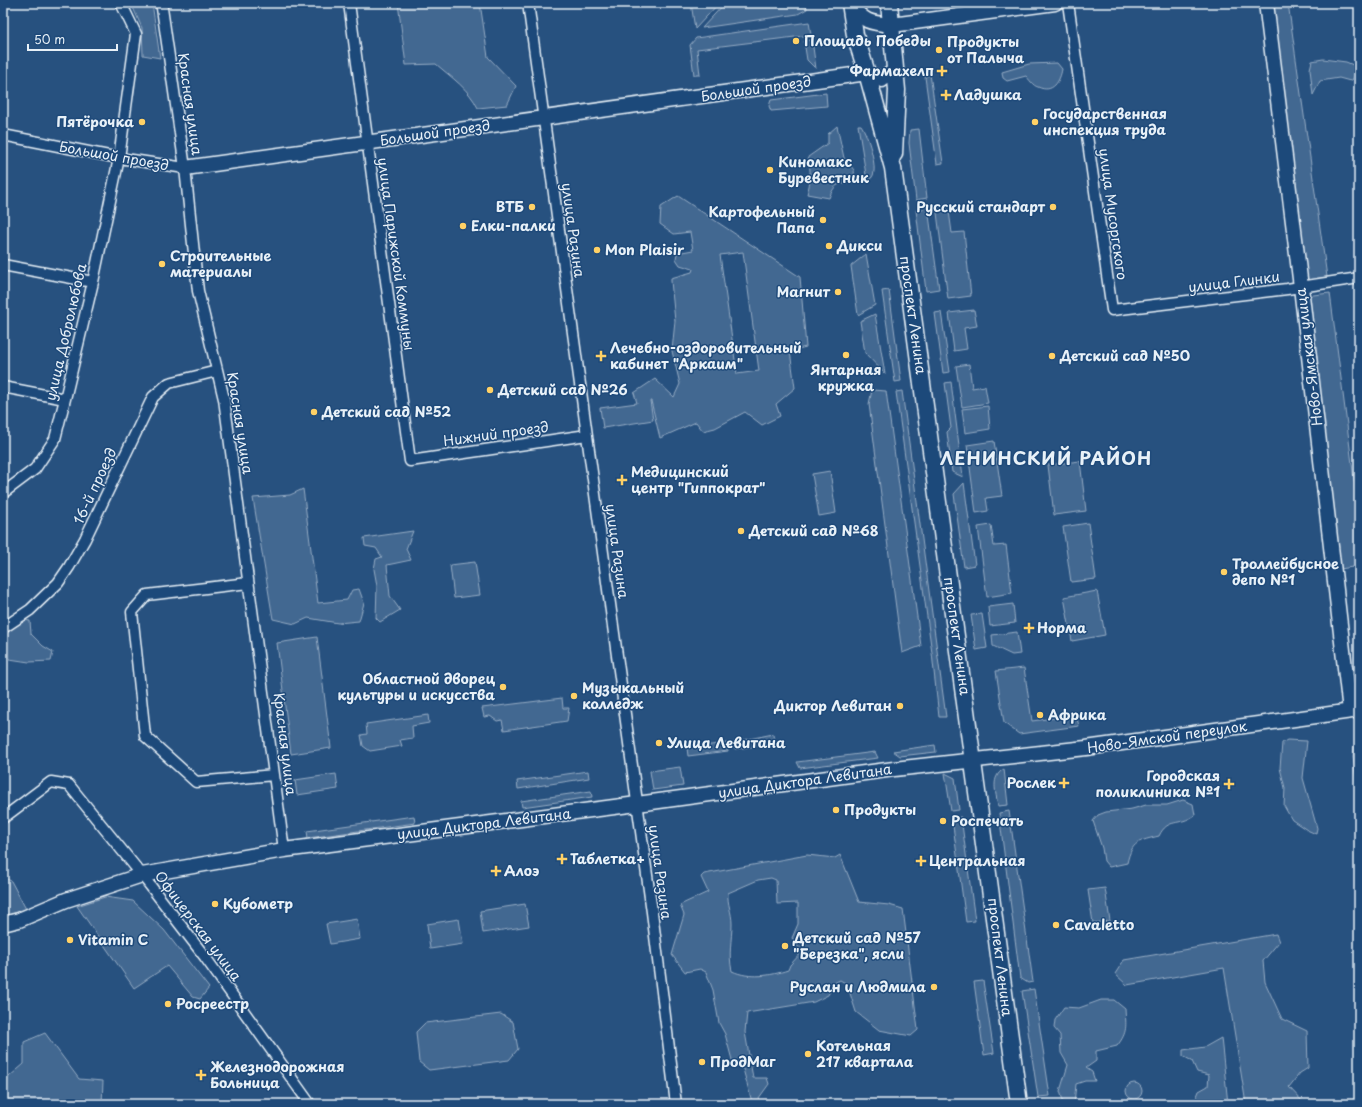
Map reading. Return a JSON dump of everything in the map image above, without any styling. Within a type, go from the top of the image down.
[{"type":"main road","name":"проспект Ленина","points":[[889,3],[892,25],[896,97],[893,168]]},
{"type":"main road","name":"проспект Ленина","points":[[850,4],[855,35],[868,73],[893,168],[1019,1104]]},
{"type":"street","points":[[119,158],[136,34],[121,3]]},
{"type":"street","name":"Красная улица","points":[[160,3],[162,8],[184,168],[198,291],[225,407],[284,850]]},
{"type":"street","name":"улица Парижской Коммуны","points":[[349,3],[410,461]]},
{"type":"street","name":"улица Разина","points":[[528,3],[637,804],[676,1104]]},
{"type":"street","points":[[850,4],[862,18],[869,22],[892,25],[1055,3]]},
{"type":"street","name":"улица Мусоргского","points":[[1068,3],[1112,310]]},
{"type":"street","name":"Ново-Ямская улица","points":[[1266,3],[1354,711]]},
{"type":"street","points":[[868,73],[882,80],[895,70]]},
{"type":"street","name":"Большой проезд","points":[[3,135],[119,158],[184,168],[868,73]]},
{"type":"street","name":"улица Добролюбова","points":[[3,493],[35,469],[55,439],[93,282],[119,158]]},
{"type":"street","points":[[3,265],[93,282]]},
{"type":"street","name":"улица Глинки","points":[[1112,310],[1301,288],[1359,278]]},
{"type":"street","name":"16-й проезд","points":[[3,628],[30,610],[58,583],[69,567],[86,539],[153,397],[169,383],[217,371]]},
{"type":"street","points":[[3,387],[65,399]]},
{"type":"street","name":"Нижний проезд","points":[[410,461],[587,436]]},
{"type":"street","points":[[248,583],[147,595],[132,612],[145,736],[196,782],[274,775]]},
{"type":"street","name":"Ново-Ямской переулок","points":[[974,761],[1086,748],[1354,711]]},
{"type":"street","name":"улица Диктора Левитана","points":[[3,924],[19,920],[66,900],[142,874],[284,850],[894,769],[974,761]]},
{"type":"street","name":"Офицерская улица","points":[[3,818],[50,782],[69,785],[142,874],[205,957],[310,1104]]},
{"type":"shaded area","points":[[131,3],[152,3],[160,58],[143,55],[142,28]]},
{"type":"shaded area","points":[[398,3],[480,3],[488,57],[516,86],[507,105],[478,108],[465,89],[436,64],[406,65]]},
{"type":"shaded area","points":[[691,3],[719,3],[695,29]]},
{"type":"shaded area","points":[[725,3],[806,3],[807,9],[798,14],[702,28]]},
{"type":"shaded area","points":[[1273,3],[1288,3],[1327,277],[1307,280]]},
{"type":"shaded area","points":[[809,22],[811,35],[697,49],[700,75],[694,75],[690,45],[696,38]]},
{"type":"shaded area","points":[[812,40],[816,69],[807,60],[804,41]]},
{"type":"shaded area","points":[[1323,59],[1346,62],[1358,67],[1353,79],[1350,81],[1339,78],[1320,81],[1313,95],[1310,69],[1312,61]]},
{"type":"shaded area","points":[[1057,63],[1062,69],[1060,78],[1052,88],[1043,89],[1036,86],[1026,76],[1007,81],[1003,78],[1002,72],[1029,64]]},
{"type":"shaded area","points":[[930,74],[943,163],[937,164],[925,77]]},
{"type":"shaded area","points":[[826,93],[827,106],[771,111],[769,106],[771,100]]},
{"type":"shaded area","points":[[858,125],[861,125],[866,135],[873,159],[874,173],[867,181]]},
{"type":"shaded area","points":[[837,126],[844,158],[854,170],[855,182],[838,185],[833,189],[829,198],[807,194],[810,176],[808,157],[828,143],[828,134]]},
{"type":"shaded area","points":[[919,129],[927,198],[916,200],[909,143],[910,130]]},
{"type":"shaded area","points":[[678,196],[800,277],[806,347],[790,351],[795,388],[776,404],[780,416],[762,425],[745,412],[715,428],[703,431],[696,422],[660,438],[650,401],[653,420],[603,428],[600,408],[637,403],[634,393],[655,379],[674,397],[680,384],[672,351],[675,321],[671,278],[692,272],[693,269],[680,265],[676,259],[677,253],[693,250],[690,232],[674,234],[660,224],[661,207]],"holes":[[[743,252],[759,371],[737,374],[720,255]]]},
{"type":"shaded area","points":[[948,204],[952,233],[964,232],[971,296],[948,299],[936,205]]},
{"type":"shaded area","points":[[928,208],[939,289],[926,291],[916,210]]},
{"type":"shaded area","points":[[866,254],[875,305],[858,315],[851,266]]},
{"type":"shaded area","points":[[889,290],[901,381],[895,382],[882,291]]},
{"type":"shaded area","points":[[1330,293],[1359,518],[1359,566],[1340,569],[1305,296]]},
{"type":"shaded area","points":[[974,310],[977,326],[964,328],[967,349],[954,351],[949,313]]},
{"type":"shaded area","points":[[941,312],[950,372],[943,373],[935,313]]},
{"type":"shaded area","points":[[875,314],[885,374],[865,353],[860,321]]},
{"type":"shaded area","points":[[969,364],[972,388],[985,386],[988,403],[962,407],[956,366]]},
{"type":"shaded area","points":[[951,382],[963,477],[952,472],[947,432],[951,428],[945,383]]},
{"type":"shaded area","points":[[872,390],[886,391],[921,646],[902,653],[869,404]]},
{"type":"shaded area","points":[[902,391],[946,717],[939,717],[932,653],[896,392]]},
{"type":"shaded area","points":[[988,406],[990,429],[965,433],[962,409]]},
{"type":"shaded area","points":[[994,441],[1002,496],[986,498],[988,511],[976,513],[967,445]]},
{"type":"shaded area","points":[[1080,461],[1086,511],[1054,515],[1048,465]]},
{"type":"shaded area","points":[[830,471],[836,513],[819,516],[812,474]]},
{"type":"shaded area","points":[[964,483],[975,565],[964,567],[954,494]]},
{"type":"shaded area","points":[[303,489],[318,603],[347,600],[352,590],[359,589],[364,603],[359,621],[338,623],[308,618],[295,624],[273,619],[253,498],[290,495]]},
{"type":"shaded area","points":[[1088,523],[1096,579],[1071,582],[1063,527]]},
{"type":"shaded area","points":[[991,525],[994,546],[1006,545],[1012,593],[987,597],[978,527]]},
{"type":"shaded area","points":[[413,531],[406,549],[411,560],[387,565],[390,596],[400,610],[380,622],[376,618],[377,586],[374,569],[376,559],[382,557],[376,548],[365,546],[364,538]]},
{"type":"shaded area","points":[[475,562],[480,595],[454,598],[450,565]]},
{"type":"shaded area","points":[[1097,591],[1105,635],[1072,641],[1064,597]]},
{"type":"shaded area","points":[[1013,604],[1015,623],[990,626],[988,607]]},
{"type":"shaded area","points":[[982,614],[987,648],[976,650],[971,615]]},
{"type":"shaded area","points":[[23,620],[30,621],[31,634],[43,646],[53,652],[51,661],[29,662],[3,658],[3,636]]},
{"type":"shaded area","points":[[1017,632],[1020,654],[1012,655],[993,646],[992,635]]},
{"type":"shaded area","points":[[317,637],[331,748],[291,754],[277,643]]},
{"type":"shaded area","points":[[1024,668],[1032,721],[1076,715],[1079,726],[1019,734],[1004,723],[996,671]]},
{"type":"shaded area","points":[[562,698],[563,708],[569,708],[567,721],[504,730],[502,720],[497,721],[490,716],[484,717],[482,708]]},
{"type":"shaded area","points":[[428,715],[429,723],[412,726],[413,738],[400,740],[402,746],[370,751],[363,746],[361,735],[367,734],[366,724]]},
{"type":"shaded area","points":[[773,734],[774,744],[735,749],[734,742]]},
{"type":"shaded area","points":[[1287,740],[1307,741],[1303,778],[1317,828],[1316,834],[1292,820],[1284,806],[1285,788],[1280,768],[1282,743]]},
{"type":"shaded area","points":[[1359,742],[1359,803],[1353,757],[1354,746]]},
{"type":"shaded area","points":[[727,743],[728,751],[688,756],[687,748]]},
{"type":"shaded area","points":[[935,745],[936,752],[900,756],[893,751]]},
{"type":"shaded area","points":[[875,752],[878,758],[800,768],[797,762]]},
{"type":"shaded area","points":[[680,767],[683,786],[653,790],[650,771]]},
{"type":"shaded area","points":[[1004,769],[1008,805],[998,806],[995,781],[1000,772]]},
{"type":"shaded area","points":[[588,771],[589,778],[518,789],[517,781]]},
{"type":"shaded area","points":[[945,773],[955,778],[959,810],[951,811]]},
{"type":"shaded area","points":[[336,774],[338,789],[297,795],[295,780]]},
{"type":"shaded area","points":[[591,791],[592,797],[522,807],[521,801]]},
{"type":"shaded area","points":[[1183,800],[1193,804],[1195,815],[1184,821],[1166,826],[1159,836],[1137,843],[1131,850],[1127,863],[1109,867],[1104,861],[1102,848],[1093,821],[1098,815],[1106,812],[1132,809],[1146,805],[1167,805]]},
{"type":"shaded area","points":[[1009,811],[1033,982],[1028,983],[1020,978],[999,813]]},
{"type":"shaded area","points":[[414,816],[415,823],[308,838],[307,831]]},
{"type":"shaded area","points":[[961,817],[975,921],[966,922],[952,818]]},
{"type":"shaded area","points":[[807,855],[835,858],[840,855],[859,902],[889,905],[903,909],[918,1030],[911,1036],[879,1030],[856,1012],[847,984],[840,980],[834,983],[828,995],[814,1002],[747,1013],[745,1032],[753,1078],[767,1078],[769,1084],[756,1102],[752,1102],[743,1069],[732,1060],[725,1034],[719,1023],[713,990],[706,972],[700,969],[685,972],[672,955],[684,915],[680,905],[708,892],[701,877],[704,874]],"holes":[[[771,878],[776,880],[777,904],[798,903],[798,924],[792,938],[802,952],[790,965],[788,970],[781,972],[753,976],[739,974],[732,971],[730,953],[732,920],[728,893],[758,880]]]},
{"type":"shaded area","points":[[3,877],[11,881],[26,909],[3,917]]},
{"type":"shaded area","points":[[1105,888],[1110,921],[1093,923],[1088,890]]},
{"type":"shaded area","points":[[105,897],[133,901],[164,930],[209,988],[200,999],[193,997],[167,966],[134,988],[77,906]]},
{"type":"shaded area","points":[[525,904],[529,926],[483,933],[480,911]]},
{"type":"shaded area","points":[[357,919],[360,939],[330,944],[326,924]]},
{"type":"shaded area","points":[[459,919],[463,944],[430,949],[427,924]]},
{"type":"shaded area","points":[[1276,934],[1279,942],[1263,961],[1265,982],[1282,1019],[1307,1031],[1308,1068],[1300,1073],[1289,1087],[1303,1102],[1318,1104],[1246,1104],[1224,968],[1127,985],[1115,974],[1124,960]]},
{"type":"shaded area","points":[[983,981],[994,1053],[984,1055],[974,982]]},
{"type":"shaded area","points":[[1034,989],[1050,1096],[1038,1097],[1022,991]]},
{"type":"shaded area","points":[[1101,1000],[1114,1000],[1125,1009],[1125,1033],[1117,1046],[1096,1051],[1096,1061],[1086,1068],[1092,1072],[1095,1081],[1085,1081],[1076,1084],[1074,1104],[1064,1104],[1060,1091],[1068,1065],[1061,1053],[1060,1035],[1054,1028],[1055,1020],[1064,1007],[1079,1008]]},
{"type":"shaded area","points":[[501,1014],[513,1022],[518,1049],[509,1060],[429,1070],[419,1062],[416,1032],[425,1023]]},
{"type":"shaded area","points":[[45,1033],[79,1079],[103,1081],[102,1104],[3,1104],[3,1082],[24,1064],[24,1042]]},
{"type":"shaded area","points":[[1221,1038],[1228,1104],[1194,1104],[1199,1091],[1208,1086],[1209,1075],[1197,1072],[1192,1061],[1183,1056],[1183,1050],[1205,1047]]},
{"type":"shaded area","points":[[1131,1083],[1137,1083],[1142,1088],[1140,1097],[1137,1099],[1131,1099],[1126,1094],[1126,1088]]},
{"type":"place","name":"Площадь Победы","points":[[796,41]]},
{"type":"place","name":"Продукты от Палыча","points":[[939,50]]},
{"type":"place","name":"Фармахелп","points":[[942,71]]},
{"type":"place","name":"Ладушка","points":[[946,95]]},
{"type":"place","name":"Пятёрочка","points":[[142,122]]},
{"type":"place","name":"Государственная инспекция труда","points":[[1035,122]]},
{"type":"place","name":"Киномакс Буревестник","points":[[770,170]]},
{"type":"place","name":"ВТБ","points":[[532,207]]},
{"type":"place","name":"Русский стандарт","points":[[1053,207]]},
{"type":"place","name":"Картофельный Папа","points":[[823,220]]},
{"type":"place","name":"Елки-палки","points":[[463,226]]},
{"type":"place","name":"Дикси","points":[[829,246]]},
{"type":"place","name":"Mon Plaisir","points":[[597,250]]},
{"type":"place","name":"Строительные материалы","points":[[162,264]]},
{"type":"place","name":"Магнит","points":[[838,292]]},
{"type":"place","name":"Янтарная кружка","points":[[846,355]]},
{"type":"place","name":"Лечебно-оздоровительный кабинет \"Аркаим\"","points":[[601,356]]},
{"type":"place","name":"Детский сад №50","points":[[1052,356]]},
{"type":"place","name":"Детский сад №26","points":[[490,390]]},
{"type":"place","name":"Детский сад №52","points":[[314,412]]},
{"type":"place","name":"Медицинский центр \"Гиппократ\"","points":[[622,480]]},
{"type":"place","name":"Детский сад №68","points":[[741,531]]},
{"type":"place","name":"Троллейбусное депо №1","points":[[1224,572]]},
{"type":"place","name":"Норма","points":[[1029,628]]},
{"type":"place","name":"Областной дворец культуры и искусства","points":[[503,687]]},
{"type":"place","name":"Музыкальный колледж","points":[[574,696]]},
{"type":"place","name":"Диктор Левитан","points":[[900,706]]},
{"type":"place","name":"Африка","points":[[1040,715]]},
{"type":"place","name":"Улица Левитана","points":[[659,743]]},
{"type":"place","name":"Рослек","points":[[1064,783]]},
{"type":"place","name":"Городская поликлиника №1","points":[[1229,784]]},
{"type":"place","name":"Продукты","points":[[836,810]]},
{"type":"place","name":"Роспечать","points":[[943,821]]},
{"type":"place","name":"Таблетка+","points":[[562,859]]},
{"type":"place","name":"Центральная","points":[[921,861]]},
{"type":"place","name":"Алоэ","points":[[496,871]]},
{"type":"place","name":"Кубометр","points":[[215,904]]},
{"type":"place","name":"Cavaletto","points":[[1056,925]]},
{"type":"place","name":"Vitamin C","points":[[70,940]]},
{"type":"place","name":"Детский сад №57 \"Березка\", ясли","points":[[785,946]]},
{"type":"place","name":"Руслан и Людмила","points":[[934,987]]},
{"type":"place","name":"Росреестр","points":[[168,1004]]},
{"type":"place","name":"Котельная 217 квартала","points":[[808,1054]]},
{"type":"place","name":"ПродМаг","points":[[702,1062]]},
{"type":"place","name":"Железнодорожная Больница","points":[[201,1075]]},
{"type":"district","name":"ЛЕНИНСКИЙ РАЙОН","points":[[1046,459]]}]
